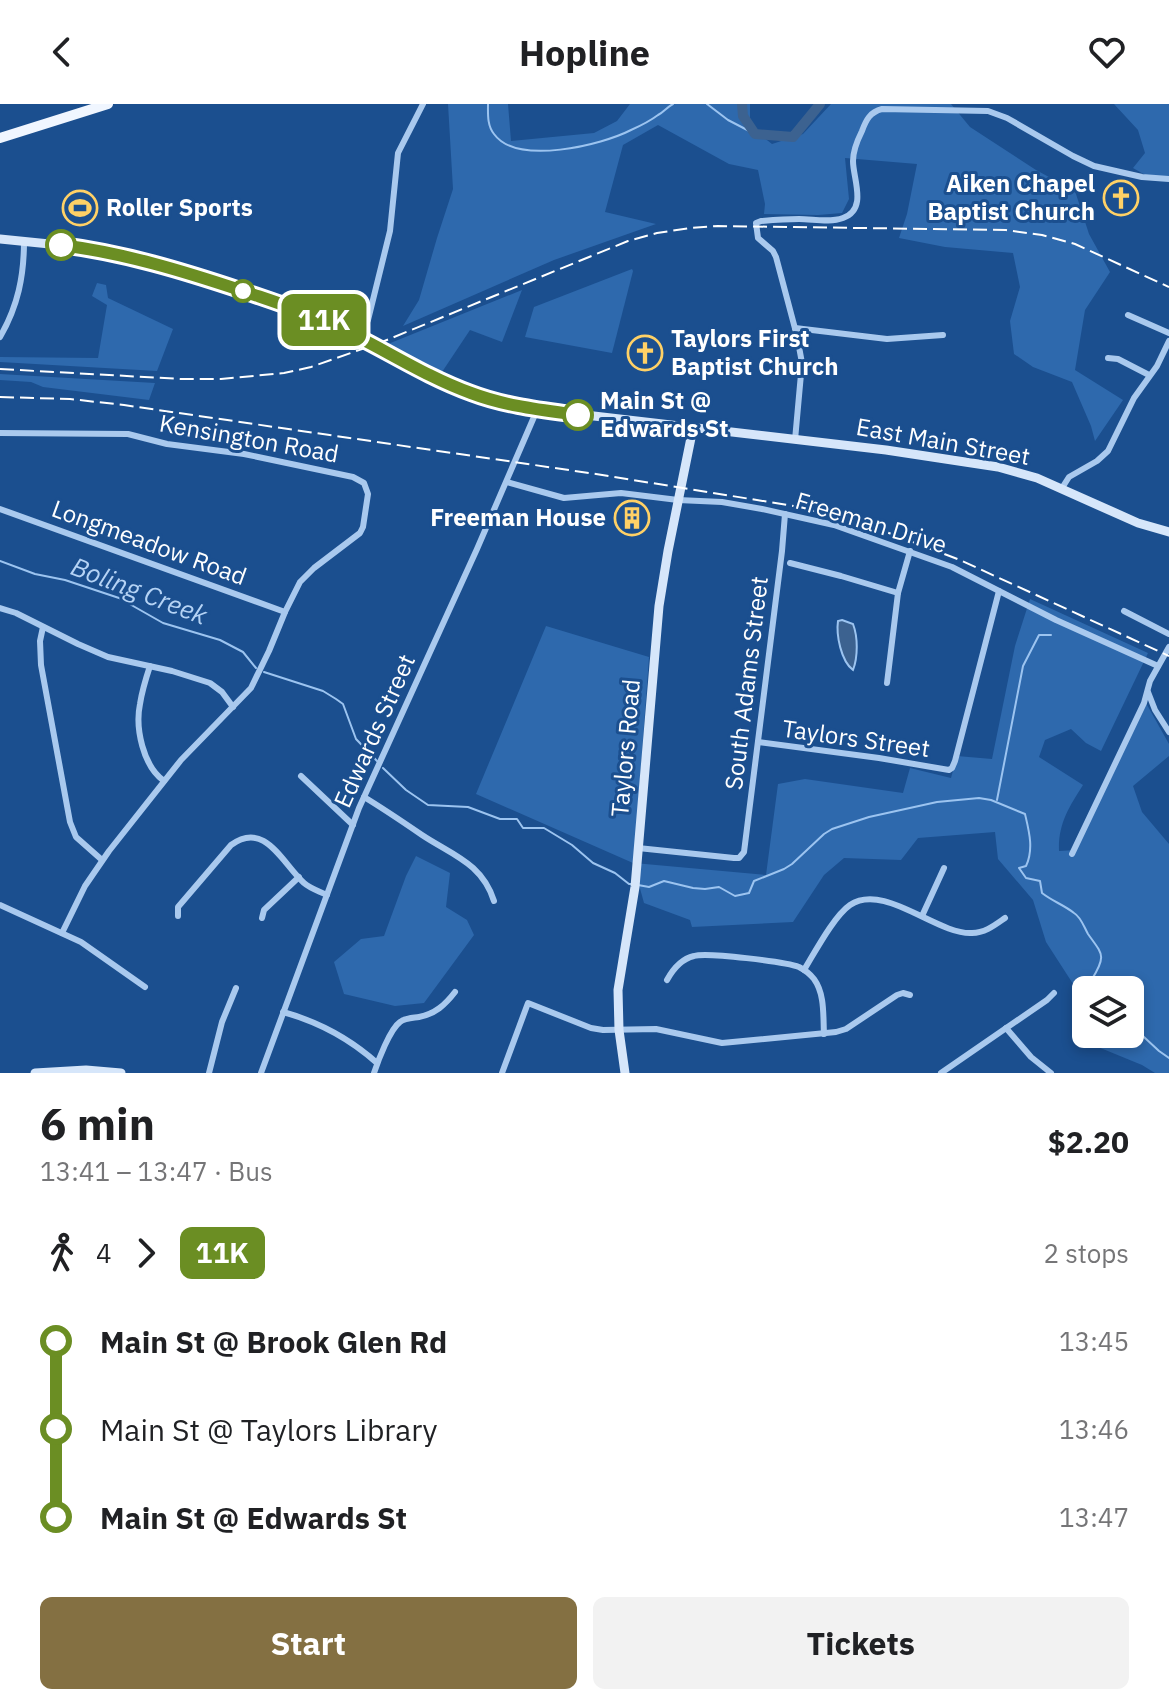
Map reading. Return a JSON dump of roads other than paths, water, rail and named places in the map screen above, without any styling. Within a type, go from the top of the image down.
[{"type":"main road","points":[[0,138],[108,104]]},
{"type":"street","points":[[360,337],[368,320],[390,231],[399,152],[423,104]]},
{"type":"street","points":[[795,440],[802,363],[776,257],[758,238],[756,223],[848,216],[857,203],[853,164],[855,147],[873,112],[882,109],[988,111],[1007,118],[1094,166],[1142,177],[1169,179]]},
{"type":"street","name":"East Main Street","points":[[0,239],[89,248],[161,264],[303,311],[360,337],[436,378],[469,393],[503,403],[537,410],[982,464],[1062,488],[1138,523],[1169,532]]},
{"type":"street","points":[[0,337],[19,297],[24,241]]},
{"type":"street","points":[[1128,315],[1169,333]]},
{"type":"street","points":[[795,328],[887,339],[943,335]]},
{"type":"street","points":[[1062,488],[1069,477],[1108,451],[1134,398],[1157,366],[1169,341]]},
{"type":"street","points":[[1108,358],[1118,359],[1149,375]]},
{"type":"street","name":"Edwards Street","points":[[261,1073],[364,797],[537,410]]},
{"type":"street","name":"Taylors Road","points":[[625,1073],[618,990],[635,881],[659,606],[693,428]]},
{"type":"street","name":"Kensington Road","points":[[0,433],[128,434],[353,477],[366,486],[368,494],[361,531],[306,576],[295,591],[254,684],[196,743],[102,860],[85,886],[62,933]]},
{"type":"street","name":"Freeman Drive","points":[[507,482],[564,498],[621,493],[722,502],[834,525],[952,567],[1056,620],[1158,666]]},
{"type":"street","name":"Longmeadow Road","points":[[0,509],[285,612]]},
{"type":"street","name":"South Adams Street","points":[[638,848],[734,858],[745,850],[785,514]]},
{"type":"street","points":[[887,683],[898,593],[910,551]]},
{"type":"street","points":[[790,563],[898,593]]},
{"type":"street","name":"Taylors Street","points":[[758,742],[949,770],[955,761],[999,591]]},
{"type":"street","points":[[0,608],[108,657],[210,683],[222,692],[233,707]]},
{"type":"street","points":[[1124,611],[1169,634]]},
{"type":"street","points":[[43,627],[41,665],[70,822],[76,837],[102,860]]},
{"type":"street","points":[[1072,854],[1148,692],[1150,681],[1169,647]]},
{"type":"street","points":[[150,666],[139,722],[147,762],[164,781]]},
{"type":"street","points":[[1148,692],[1169,732]]},
{"type":"street","points":[[301,776],[353,825]]},
{"type":"street","points":[[364,797],[435,844],[466,860],[485,881],[494,901]]},
{"type":"street","points":[[178,916],[178,907],[231,845],[247,837],[264,840],[310,887],[327,895]]},
{"type":"street","points":[[922,916],[944,868]]},
{"type":"street","points":[[262,918],[264,910],[299,877]]},
{"type":"street","points":[[804,970],[839,916],[862,899],[877,899],[952,929],[970,933],[982,932],[1005,918]]},
{"type":"street","points":[[0,905],[91,948],[145,987]]},
{"type":"street","points":[[667,980],[686,958],[701,955],[790,965],[804,970],[820,990],[824,1034]]},
{"type":"street","points":[[209,1073],[222,1022],[236,988]]},
{"type":"street","points":[[374,1073],[399,1023],[445,1006],[455,992]]},
{"type":"street","points":[[941,1073],[950,1070],[1054,993]]},
{"type":"street","points":[[502,1073],[528,1003],[591,1028],[656,1029],[722,1043],[824,1034],[846,1029],[897,995],[910,995]]},
{"type":"street","points":[[283,1012],[339,1034],[377,1063]]},
{"type":"street","points":[[1006,1028],[1031,1057],[1051,1073]]},
{"type":"street","points":[[35,1073],[86,1070],[121,1073]]},
{"type":"waterway","points":[[488,104],[492,131],[505,144],[540,151],[581,146],[618,136],[673,104]]},
{"type":"waterway","points":[[707,104],[728,120],[755,134]]},
{"type":"waterway","points":[[742,104],[743,116],[755,134],[793,137],[820,104]]},
{"type":"waterway","name":"Boling Creek","points":[[0,561],[119,598],[163,623],[220,640],[243,652],[256,668]]},
{"type":"waterway","points":[[997,800],[1023,666],[1039,635],[1051,635]]},
{"type":"waterway","name":"Boling Creek","points":[[264,672],[323,691],[343,704],[356,739],[377,761]]},
{"type":"waterway","name":"Boling Creek","points":[[383,768],[428,805],[468,807],[500,819],[517,819],[523,828],[544,828],[572,845],[593,863],[632,884]]},
{"type":"waterway","name":"Boling Creek","points":[[638,885],[649,887],[664,881],[693,888],[719,887],[735,896],[749,893],[754,881],[792,864],[832,829],[869,817],[937,802],[979,798],[991,800],[1025,814],[1030,853],[1026,866],[1019,868],[1026,878],[1040,881],[1042,893],[1080,920],[1101,955],[1094,976]]},
{"type":"waterway","name":"Boling Creek","points":[[1144,1037],[1169,1058]]},
{"type":"railway","points":[[0,369],[181,379],[284,373],[311,367],[382,342],[628,241],[657,233],[718,226],[1006,230],[1075,244],[1169,287]]},
{"type":"railway","points":[[0,397],[70,399],[124,405],[800,507],[873,527],[960,560],[1169,656]]},
{"type":"place","name":"Aiken Chapel Baptist Church","points":[[1121,198]]},
{"type":"place","name":"Roller Sports","points":[[80,208]]},
{"type":"place","name":"Taylors First Baptist Church","points":[[645,353]]},
{"type":"place","name":"Main St @ Edwards St","points":[[578,415]]},
{"type":"place","name":"Freeman House","points":[[632,518]]}]
